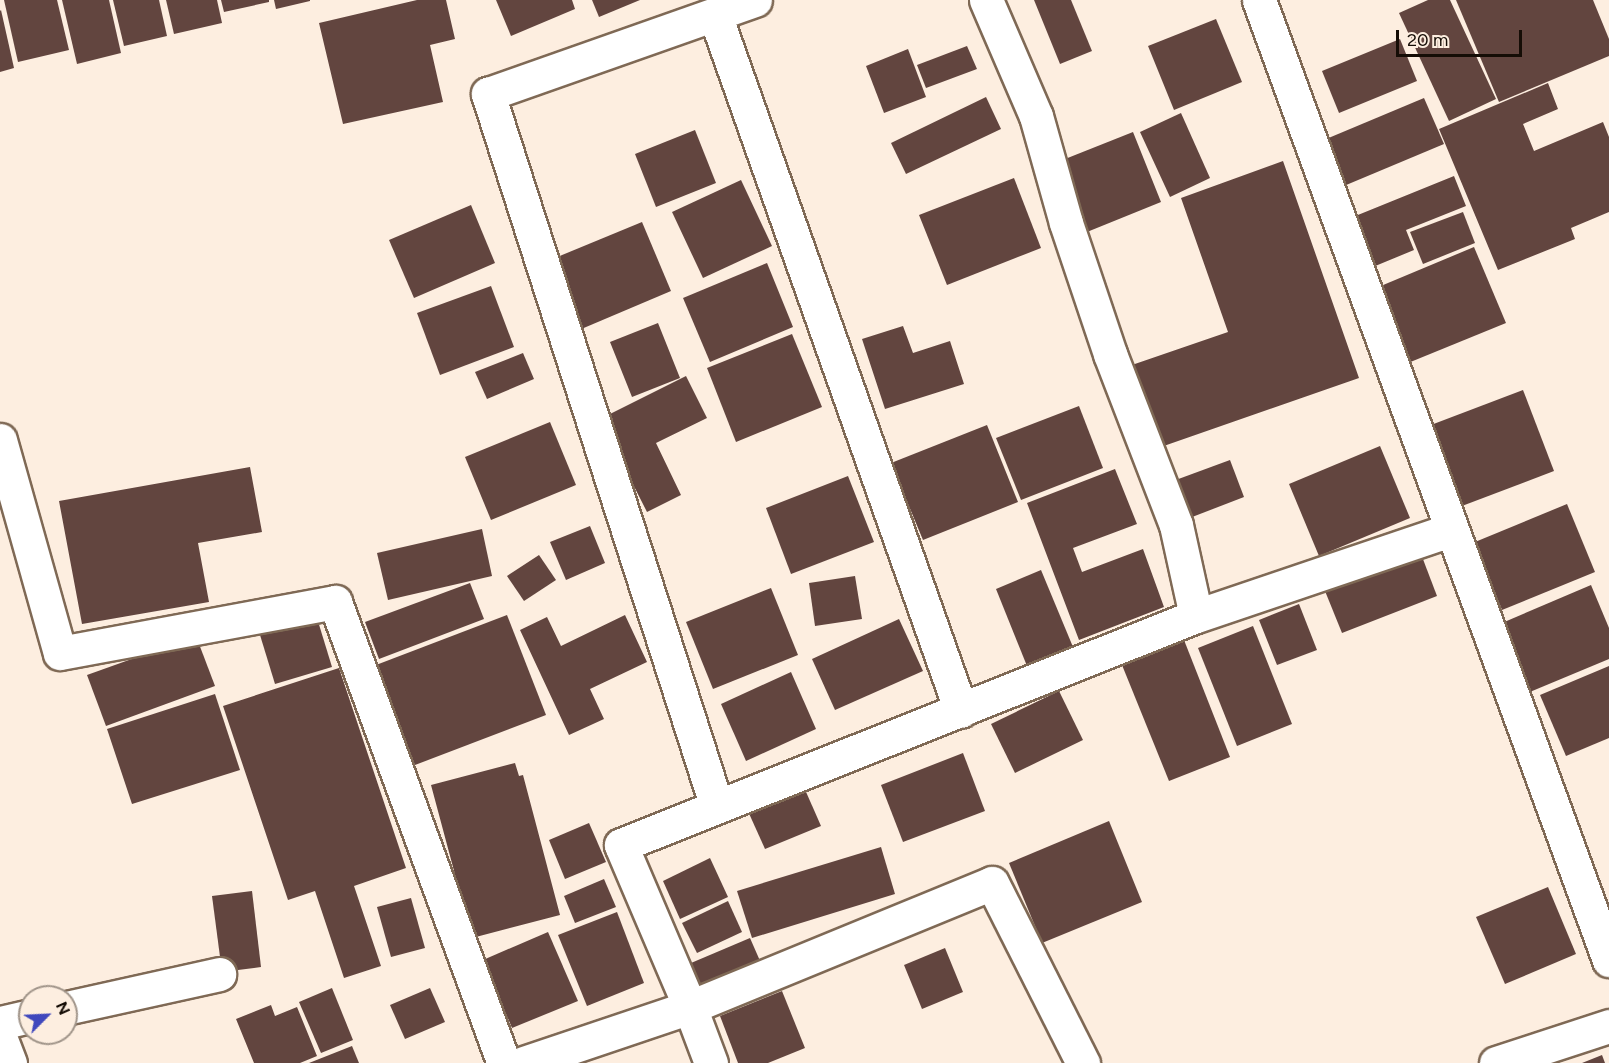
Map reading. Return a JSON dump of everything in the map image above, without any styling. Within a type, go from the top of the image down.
[{"type":"street","points":[[716,804],[488,94],[755,0]]},
{"type":"street","points":[[986,0],[1036,116],[1065,223],[1110,354],[1173,515],[1196,616]]},
{"type":"street","points":[[1259,0],[1450,530],[1609,960]]},
{"type":"street","points":[[715,15],[962,711]]},
{"type":"street","points":[[0,440],[60,653],[335,602],[504,1063]]},
{"type":"street","points":[[711,1063],[690,1007],[621,845],[716,804],[962,711],[1196,616],[1450,530]]},
{"type":"street","points":[[524,1063],[690,1007],[992,883],[1083,1063]]},
{"type":"street","points":[[78,1005],[219,974]]},
{"type":"street","points":[[0,1023],[18,1019]]},
{"type":"street","points":[[1496,1063],[1609,1026]]},
{"type":"street","points":[[0,1037],[10,1063]]},
{"type":"building","points":[[4,0],[57,0],[69,50],[18,62]]},
{"type":"building","points":[[62,0],[109,0],[121,53],[77,64]]},
{"type":"building","points":[[113,0],[159,0],[167,36],[124,46]]},
{"type":"building","points":[[166,0],[217,0],[222,23],[174,34]]},
{"type":"building","points":[[221,0],[269,0],[269,2],[224,12]]},
{"type":"building","points":[[274,0],[310,0],[310,1],[276,9]]},
{"type":"building","points":[[417,0],[446,0],[455,39],[430,45],[443,102],[343,124],[319,23]]},
{"type":"building","points":[[496,0],[572,0],[575,9],[511,36]]},
{"type":"building","points":[[592,0],[640,0],[599,17]]},
{"type":"building","points":[[1034,0],[1071,0],[1092,51],[1060,64]]},
{"type":"building","points":[[1428,0],[1450,0],[1496,99],[1449,121],[1399,13]]},
{"type":"building","points":[[1456,0],[1593,0],[1609,39],[1609,56],[1499,102]]},
{"type":"building","points":[[0,11],[14,68],[0,72]]},
{"type":"building","points":[[1216,19],[1242,82],[1174,110],[1148,46]]},
{"type":"building","points":[[1400,39],[1417,81],[1339,113],[1322,71]]},
{"type":"building","points":[[967,46],[977,69],[926,88],[917,65]]},
{"type":"building","points":[[908,49],[926,97],[884,113],[866,66]]},
{"type":"building","points":[[1548,83],[1558,109],[1523,124],[1534,151],[1603,122],[1609,137],[1609,212],[1571,228],[1575,239],[1498,270],[1439,129]]},
{"type":"building","points":[[986,97],[1001,129],[906,174],[891,143]]},
{"type":"building","points":[[1424,98],[1444,144],[1339,188],[1319,142]]},
{"type":"building","points":[[1181,113],[1210,178],[1170,197],[1140,132]]},
{"type":"building","points":[[695,130],[716,183],[656,207],[635,154]]},
{"type":"building","points":[[1133,132],[1161,202],[1082,234],[1055,163]]},
{"type":"building","points":[[1283,161],[1359,378],[1158,448],[1129,366],[1228,332],[1181,198]]},
{"type":"building","points":[[1454,176],[1466,206],[1406,230],[1414,250],[1368,269],[1348,219]]},
{"type":"building","points":[[1014,178],[1041,248],[947,285],[919,215]]},
{"type":"building","points":[[741,180],[772,246],[703,278],[672,212]]},
{"type":"building","points":[[471,205],[495,263],[414,298],[389,240]]},
{"type":"building","points":[[1463,212],[1475,243],[1423,264],[1410,232]]},
{"type":"building","points":[[642,222],[671,291],[579,330],[550,260]]},
{"type":"building","points":[[1474,247],[1506,323],[1408,363],[1376,288]]},
{"type":"building","points":[[767,263],[793,327],[710,362],[683,298]]},
{"type":"building","points":[[491,286],[514,347],[440,375],[417,313]]},
{"type":"building","points":[[658,323],[680,378],[632,397],[610,342]]},
{"type":"building","points":[[903,326],[913,353],[950,341],[964,384],[885,409],[862,339]]},
{"type":"building","points":[[792,334],[822,407],[736,442],[707,368]]},
{"type":"building","points":[[523,353],[534,379],[487,399],[475,372]]},
{"type":"building","points":[[686,376],[707,418],[656,443],[681,495],[647,512],[600,419]]},
{"type":"building","points":[[1523,390],[1554,471],[1454,509],[1423,428]]},
{"type":"building","points":[[1079,406],[1103,468],[1021,500],[996,438]]},
{"type":"building","points":[[550,422],[576,485],[491,520],[465,457]]},
{"type":"building","points":[[987,425],[1018,502],[923,540],[891,463]]},
{"type":"building","points":[[1380,446],[1410,518],[1319,556],[1289,484]]},
{"type":"building","points":[[1230,460],[1244,497],[1187,519],[1173,481]]},
{"type":"building","points":[[250,467],[262,532],[198,543],[209,602],[82,624],[59,501]]},
{"type":"building","points":[[1115,469],[1137,524],[1073,548],[1082,572],[1143,549],[1164,607],[1079,640],[1027,503]]},
{"type":"building","points":[[848,476],[874,542],[791,574],[766,508]]},
{"type":"building","points":[[1567,504],[1595,572],[1502,610],[1475,542]]},
{"type":"building","points":[[590,526],[605,563],[566,580],[550,542]]},
{"type":"building","points":[[482,529],[492,576],[388,600],[377,553]]},
{"type":"building","points":[[1421,554],[1437,596],[1342,633],[1325,591]]},
{"type":"building","points":[[539,555],[556,580],[524,601],[507,576]]},
{"type":"building","points":[[1041,570],[1073,647],[1027,666],[996,589]]},
{"type":"building","points":[[855,576],[862,619],[815,626],[809,583]]},
{"type":"building","points":[[470,583],[484,619],[379,659],[365,622]]},
{"type":"building","points":[[1591,585],[1609,628],[1609,659],[1525,694],[1495,626]]},
{"type":"building","points":[[771,588],[798,655],[713,689],[686,622]]},
{"type":"building","points":[[1299,604],[1317,650],[1277,665],[1259,620]]},
{"type":"building","points":[[507,615],[546,715],[415,765],[376,665]]},
{"type":"building","points":[[625,615],[647,662],[590,689],[604,719],[569,735],[520,630],[547,617],[561,646]]},
{"type":"building","points":[[317,618],[332,667],[275,684],[260,635]]},
{"type":"building","points":[[899,619],[923,671],[835,710],[812,659]]},
{"type":"building","points":[[1253,626],[1292,724],[1237,746],[1198,648]]},
{"type":"building","points":[[196,636],[215,686],[106,726],[87,675]]},
{"type":"building","points":[[1184,640],[1230,757],[1169,781],[1122,665]]},
{"type":"building","points":[[1609,666],[1609,738],[1566,756],[1540,695]]},
{"type":"building","points":[[339,668],[406,868],[354,886],[381,966],[344,978],[315,891],[288,900],[223,706]]},
{"type":"building","points":[[791,672],[816,729],[746,761],[721,704]]},
{"type":"building","points":[[1059,691],[1083,740],[1015,773],[991,724]]},
{"type":"building","points":[[215,694],[240,770],[132,804],[107,729]]},
{"type":"building","points":[[963,753],[985,811],[903,842],[881,785]]},
{"type":"building","points":[[515,763],[519,776],[523,775],[560,915],[472,938],[431,785]]},
{"type":"building","points":[[803,785],[821,826],[765,849],[747,809]]},
{"type":"building","points":[[1109,821],[1142,902],[1042,943],[1009,863]]},
{"type":"building","points":[[589,823],[606,862],[565,879],[549,840]]},
{"type":"building","points":[[881,847],[895,894],[752,938],[737,891]]},
{"type":"building","points":[[710,858],[728,897],[680,919],[663,881]]},
{"type":"building","points":[[604,879],[616,907],[575,923],[564,896]]},
{"type":"building","points":[[1548,887],[1576,954],[1505,984],[1476,917]]},
{"type":"building","points":[[252,891],[261,967],[222,972],[212,896]]},
{"type":"building","points":[[411,898],[425,948],[391,957],[377,907]]},
{"type":"building","points":[[728,901],[742,932],[697,953],[682,923]]},
{"type":"building","points":[[617,912],[644,983],[587,1006],[558,935]]},
{"type":"building","points":[[548,932],[578,1001],[512,1028],[483,960]]},
{"type":"building","points":[[750,938],[764,970],[704,995],[691,963]]},
{"type":"building","points":[[945,948],[963,992],[922,1009],[904,965]]},
{"type":"building","points":[[332,988],[353,1040],[321,1053],[299,1002]]},
{"type":"building","points":[[430,988],[445,1022],[405,1039],[390,1005]]},
{"type":"building","points":[[782,991],[805,1048],[768,1063],[738,1063],[720,1016]]},
{"type":"building","points":[[271,1005],[275,1016],[297,1007],[317,1056],[300,1063],[254,1063],[236,1019]]},
{"type":"building","points":[[352,1046],[359,1063],[309,1063]]},
{"type":"building","points":[[1602,1055],[1605,1063],[1582,1063]]}]
